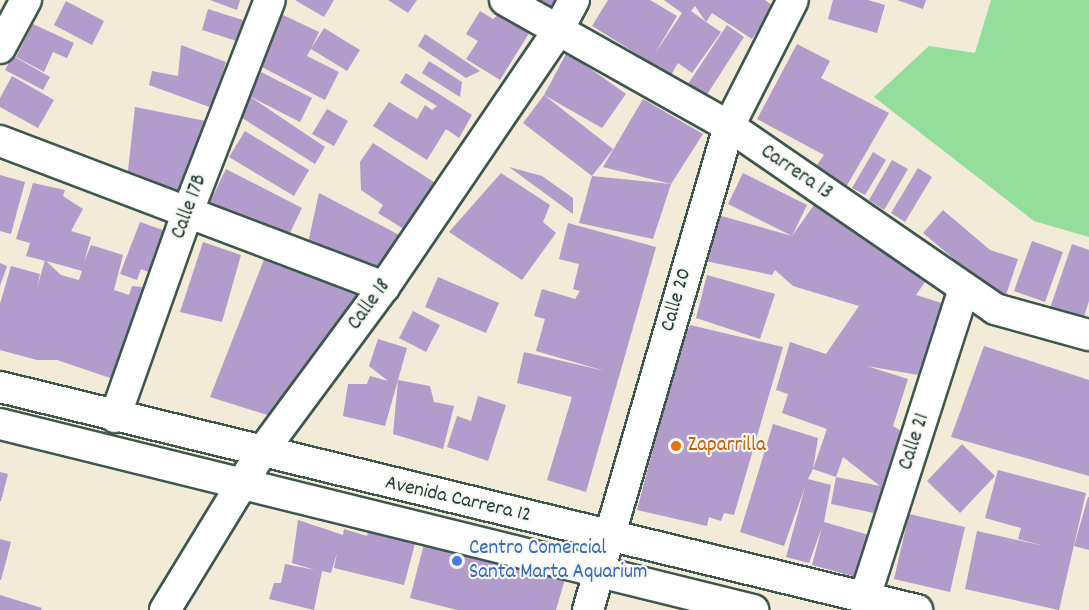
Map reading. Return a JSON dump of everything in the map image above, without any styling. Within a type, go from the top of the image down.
[{"type":"street","points":[[0,48],[26,0]]},
{"type":"street","name":"Calle 17B","points":[[115,417],[188,211],[270,0]]},
{"type":"street","name":"Carrera 13","points":[[506,0],[557,32],[729,126],[995,309],[1089,335]]},
{"type":"street","name":"Calle 18","points":[[165,610],[261,453],[384,287],[557,32],[574,0]]},
{"type":"street","name":"Calle 20","points":[[588,610],[729,126],[793,0]]},
{"type":"street","points":[[0,141],[384,287]]},
{"type":"street","name":"Calle 21","points":[[865,597],[964,288]]},
{"type":"street","name":"Avenida Carrera 12","points":[[0,387],[261,453],[917,610]]},
{"type":"street","name":"Avenida Carrera 12","points":[[0,424],[753,610]]},
{"type":"green space","points":[[991,0],[1089,0],[1089,237],[1034,221],[874,97],[929,46],[975,53]]},
{"type":"building","points":[[210,0],[240,0],[237,10]]},
{"type":"building","points":[[295,0],[334,0],[324,17]]},
{"type":"building","points":[[388,0],[417,0],[408,13]]},
{"type":"building","points":[[515,0],[559,0],[549,19]]},
{"type":"building","points":[[608,0],[650,0],[677,16],[654,55],[682,13],[664,0],[765,0],[773,6],[752,39],[712,13],[706,22],[721,32],[692,73],[678,63],[671,75],[592,26]],"holes":[[[695,6],[706,22],[691,11]]]},
{"type":"building","points":[[833,0],[868,0],[885,5],[877,33],[828,19]]},
{"type":"building","points":[[897,0],[926,0],[923,9]]},
{"type":"building","points":[[66,1],[104,21],[92,45],[54,25]]},
{"type":"building","points":[[208,9],[246,21],[240,42],[202,30]]},
{"type":"building","points":[[480,11],[493,19],[502,12],[531,30],[500,80],[466,59],[478,41],[466,34]]},
{"type":"building","points":[[281,14],[319,32],[307,56],[339,72],[325,100],[258,65]]},
{"type":"building","points":[[33,24],[74,43],[67,58],[53,52],[44,72],[16,57]]},
{"type":"building","points":[[727,25],[744,37],[706,96],[688,84]]},
{"type":"building","points":[[324,28],[360,50],[347,71],[311,49]]},
{"type":"building","points":[[425,34],[480,71],[466,78],[418,46]]},
{"type":"building","points":[[797,44],[830,61],[821,78],[889,113],[846,187],[814,169],[824,155],[757,119]]},
{"type":"building","points":[[181,45],[226,62],[212,108],[149,85],[152,71],[178,76]]},
{"type":"building","points":[[567,52],[626,94],[602,128],[544,95]]},
{"type":"building","points":[[13,56],[50,77],[43,90],[5,70]]},
{"type":"building","points":[[429,61],[462,82],[460,97],[422,73]]},
{"type":"building","points":[[261,72],[312,98],[300,122],[249,96]]},
{"type":"building","points":[[406,73],[472,115],[459,138],[446,129],[427,160],[373,126],[389,102],[417,119],[425,105],[432,110],[437,106],[400,83]]},
{"type":"building","points":[[12,76],[54,100],[38,128],[0,107],[0,98]]},
{"type":"building","points":[[544,95],[613,149],[592,176],[523,123]]},
{"type":"building","points":[[249,96],[325,147],[315,164],[239,116]]},
{"type":"building","points":[[643,99],[703,134],[671,184],[603,167]]},
{"type":"building","points":[[135,107],[211,122],[185,195],[127,180]]},
{"type":"building","points":[[327,109],[348,121],[334,146],[312,134]]},
{"type":"building","points":[[245,131],[309,170],[294,196],[229,157]]},
{"type":"building","points":[[373,143],[437,184],[407,231],[378,213],[383,205],[361,190],[360,162]]},
{"type":"building","points":[[873,152],[886,160],[865,195],[852,188]]},
{"type":"building","points":[[892,160],[908,169],[884,210],[869,200]]},
{"type":"building","points":[[509,167],[542,176],[573,198],[573,214]]},
{"type":"building","points":[[918,168],[932,177],[905,222],[891,213]]},
{"type":"building","points":[[226,169],[302,208],[283,247],[207,208]]},
{"type":"building","points":[[501,173],[550,205],[543,222],[556,233],[522,280],[449,232]]},
{"type":"building","points":[[743,173],[807,205],[792,236],[728,204]]},
{"type":"building","points":[[0,175],[25,182],[11,234],[0,231]]},
{"type":"building","points":[[592,176],[671,184],[653,239],[579,223]]},
{"type":"building","points":[[33,183],[65,190],[63,196],[83,209],[71,231],[91,237],[84,262],[91,245],[123,255],[114,290],[129,295],[132,286],[150,288],[119,381],[57,360],[37,360],[0,350],[0,304],[11,266],[40,274],[37,288],[45,261],[26,256],[30,243],[16,239]],"holes":[[[46,261],[82,271],[79,280],[61,275]]]},
{"type":"building","points":[[319,193],[407,239],[380,273],[308,243]]},
{"type":"building","points":[[814,205],[927,279],[916,295],[945,304],[918,375],[867,366],[908,379],[893,426],[901,431],[874,513],[831,504],[836,477],[813,469],[827,429],[782,413],[788,394],[776,390],[790,342],[826,354],[859,306],[793,286],[775,270],[772,275],[705,261],[718,215],[792,236]],"holes":[[[843,457],[880,486],[836,477]]]},
{"type":"building","points":[[943,210],[990,250],[1018,259],[1004,301],[923,233]]},
{"type":"building","points":[[140,222],[171,233],[154,274],[141,269],[137,280],[120,274]]},
{"type":"building","points":[[568,223],[656,247],[586,492],[547,480],[572,397],[517,383],[524,352],[605,371],[536,351],[545,319],[534,316],[542,289],[575,299],[580,291],[573,289],[579,264],[559,259]]},
{"type":"building","points":[[1032,241],[1063,252],[1045,302],[1014,291]]},
{"type":"building","points":[[203,242],[241,255],[222,322],[180,312]]},
{"type":"building","points":[[1072,244],[1089,250],[1089,301],[1081,326],[1048,314]]},
{"type":"building","points":[[265,257],[360,290],[274,417],[210,397]]},
{"type":"building","points":[[0,263],[7,266],[0,286]]},
{"type":"building","points":[[707,275],[775,294],[760,339],[696,318]]},
{"type":"building","points":[[438,277],[499,303],[486,333],[425,307]]},
{"type":"building","points":[[413,311],[440,325],[426,352],[399,338]]},
{"type":"building","points":[[690,325],[783,347],[734,515],[724,513],[721,521],[709,517],[707,526],[637,510],[678,353]]},
{"type":"building","points":[[378,339],[407,348],[385,426],[343,416],[348,384],[367,384],[370,376],[388,381],[369,366]]},
{"type":"building","points":[[984,346],[1089,380],[1089,476],[951,437]]},
{"type":"building","points":[[398,380],[430,386],[434,402],[454,406],[443,449],[393,434]]},
{"type":"building","points":[[478,396],[506,405],[488,461],[447,447],[457,416],[471,421]]},
{"type":"building","points":[[773,424],[818,438],[813,469],[808,479],[831,485],[824,522],[869,535],[856,577],[812,565],[822,527],[809,563],[786,557],[805,487],[784,546],[740,532]]},
{"type":"building","points":[[962,444],[995,476],[960,513],[927,481]]},
{"type":"building","points":[[998,470],[1086,493],[1059,610],[965,589],[977,531],[1044,546],[1018,539],[1021,528],[985,518]]},
{"type":"building","points":[[0,472],[8,474],[1,501],[0,501]]},
{"type":"building","points":[[1089,497],[1089,550],[1074,546]]},
{"type":"building","points":[[909,514],[965,527],[950,592],[894,579]]},
{"type":"building","points":[[298,520],[343,535],[344,529],[367,536],[369,528],[416,540],[404,585],[334,568],[337,553],[331,573],[322,571],[314,610],[269,599],[274,583],[281,583],[285,564],[315,570],[292,563]]},
{"type":"building","points":[[0,539],[11,542],[1,580],[0,580]]},
{"type":"building","name":"Centro Comercial Santa Marta Aquarium","points":[[424,544],[565,579],[556,610],[457,610],[410,598]]},
{"type":"building","points":[[0,595],[42,608],[41,610],[0,610]]},
{"type":"place","name":"Zaparrilla","points":[[676,446]]},
{"type":"place","name":"Centro Comercial Santa Marta Aquarium","points":[[457,561]]}]
